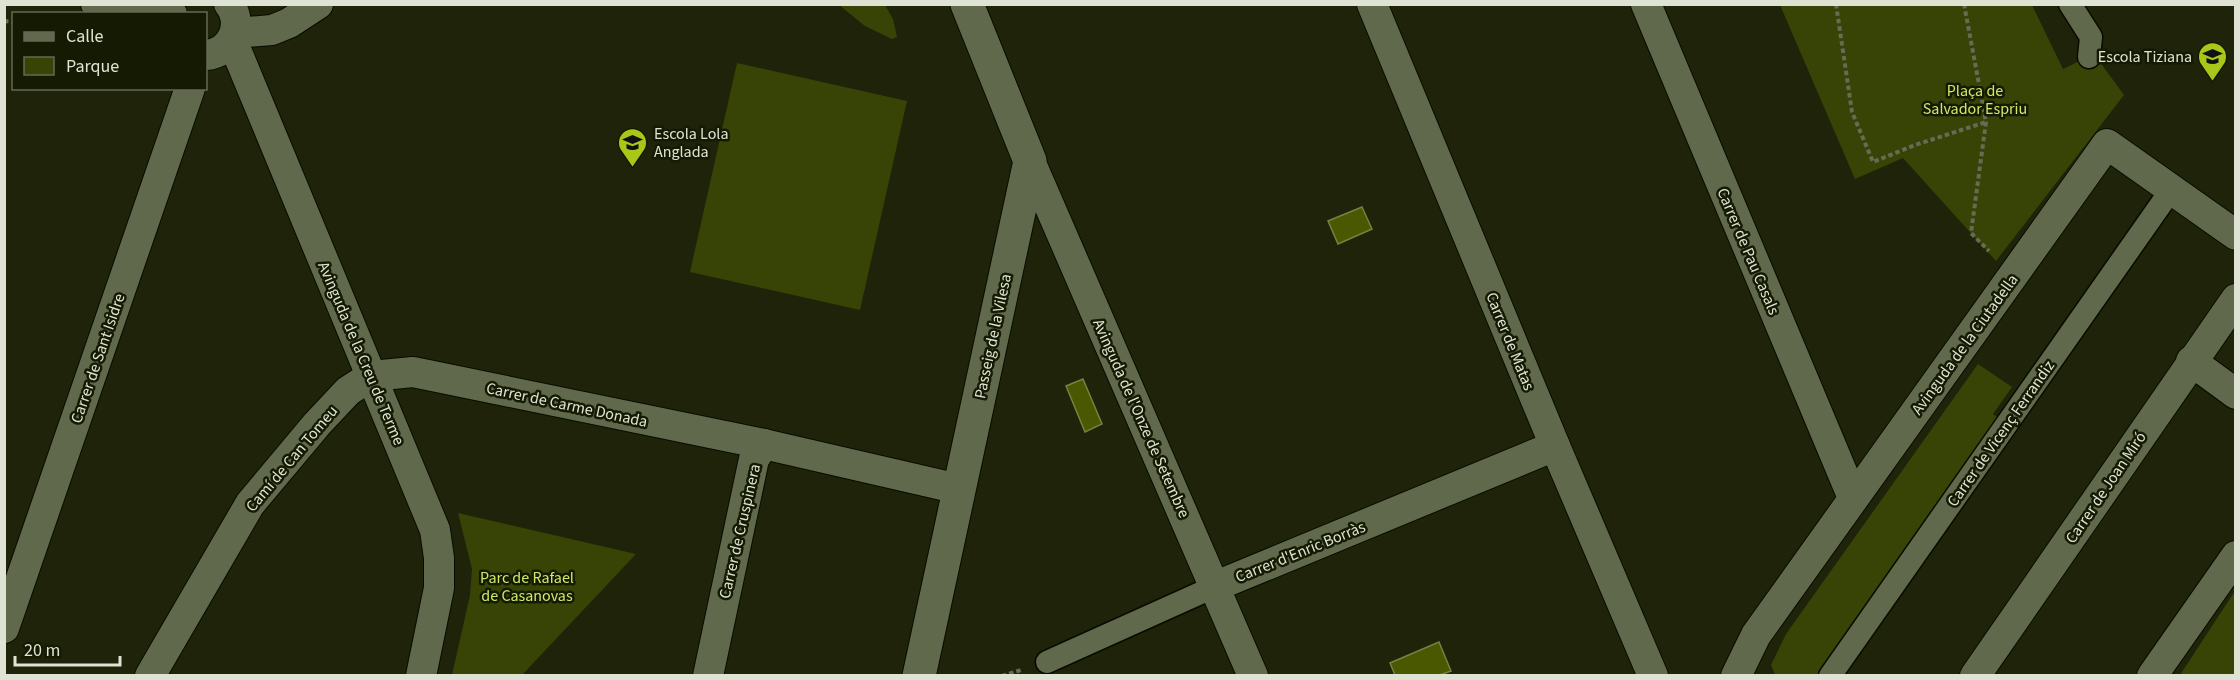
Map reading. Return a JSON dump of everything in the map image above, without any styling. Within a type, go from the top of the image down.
[{"type":"street","points":[[96,4],[157,12]]},
{"type":"street","points":[[207,55],[218,52],[234,18],[272,30],[289,23],[318,4]]},
{"type":"street","points":[[967,4],[1030,161]]},
{"type":"street","name":"Carrer de Matas","points":[[1372,4],[1555,446],[1653,675]]},
{"type":"street","name":"Carrer de Pau Casals","points":[[1646,4],[1853,498]]},
{"type":"street","points":[[2070,4],[2091,37],[2089,57]]},
{"type":"street","name":"Avinguda de la Creu de Terme","points":[[234,18],[371,376],[425,504],[436,539],[440,558],[440,588],[421,675]]},
{"type":"street","name":"Carrer de Sant Isidre","points":[[4,628],[189,90]]},
{"type":"street","name":"Avinguda de la Ciutadella","points":[[1736,675],[1756,635],[2108,144],[2235,235]]},
{"type":"street","name":"Passeig de la Vilesa","points":[[919,675],[1030,161]]},
{"type":"street","name":"Avinguda de l'Onze de Setembre","points":[[1030,161],[1253,675]]},
{"type":"street","name":"Carrer de Vicenç Ferrandiz","points":[[1830,675],[2171,190]]},
{"type":"street","name":"Carrer de Joan Miró","points":[[1975,675],[2235,299]]},
{"type":"street","points":[[2191,361],[2235,393]]},
{"type":"street","name":"Carrer de Carme Donada","points":[[371,376],[413,372],[764,444]]},
{"type":"street","name":"Camí de Can Tomeu","points":[[150,675],[250,504],[348,391],[371,376]]},
{"type":"street","name":"Carrer de Cruspinera","points":[[708,675],[754,459],[764,444],[959,489]]},
{"type":"street","name":"Carrer d'Enric Borràs","points":[[1047,662],[1216,586],[1555,446]]},
{"type":"street","points":[[2152,675],[2235,556]]},
{"type":"path","points":[[1836,4],[1852,112],[1873,162],[1986,122]]},
{"type":"path","points":[[1964,4],[1986,122],[1971,233],[2013,276]]},
{"type":"green space","points":[[839,5],[885,5],[893,19],[897,37],[892,39],[865,26]]},
{"type":"green space","name":"Plaça de Salvador Espriu","points":[[1780,5],[2032,5],[2063,69],[2094,54],[2124,95],[1996,261],[1903,158],[1855,179]]},
{"type":"green space","points":[[737,63],[907,101],[860,310],[690,272]]},
{"type":"green space","points":[[1978,364],[2012,387],[1993,414],[2000,419],[1819,675],[1775,675],[1771,665],[1786,634]]},
{"type":"green space","name":"Parc de Rafael de Casanovas","points":[[458,513],[636,554],[522,675],[452,675],[470,595],[472,569]]},
{"type":"green space","points":[[2235,591],[2235,675],[2180,675]]},
{"type":"shaded area","points":[[1362,207],[1372,229],[1338,244],[1328,221]]},
{"type":"shaded area","points":[[1083,379],[1102,424],[1085,432],[1066,386]]},
{"type":"shaded area","points":[[1439,642],[1451,671],[1440,675],[1395,675],[1390,663]]},
{"type":"place","name":"Escola Tiziana","points":[[2213,82]]},
{"type":"place","name":"Escola Lola Anglada","points":[[633,168]]}]
